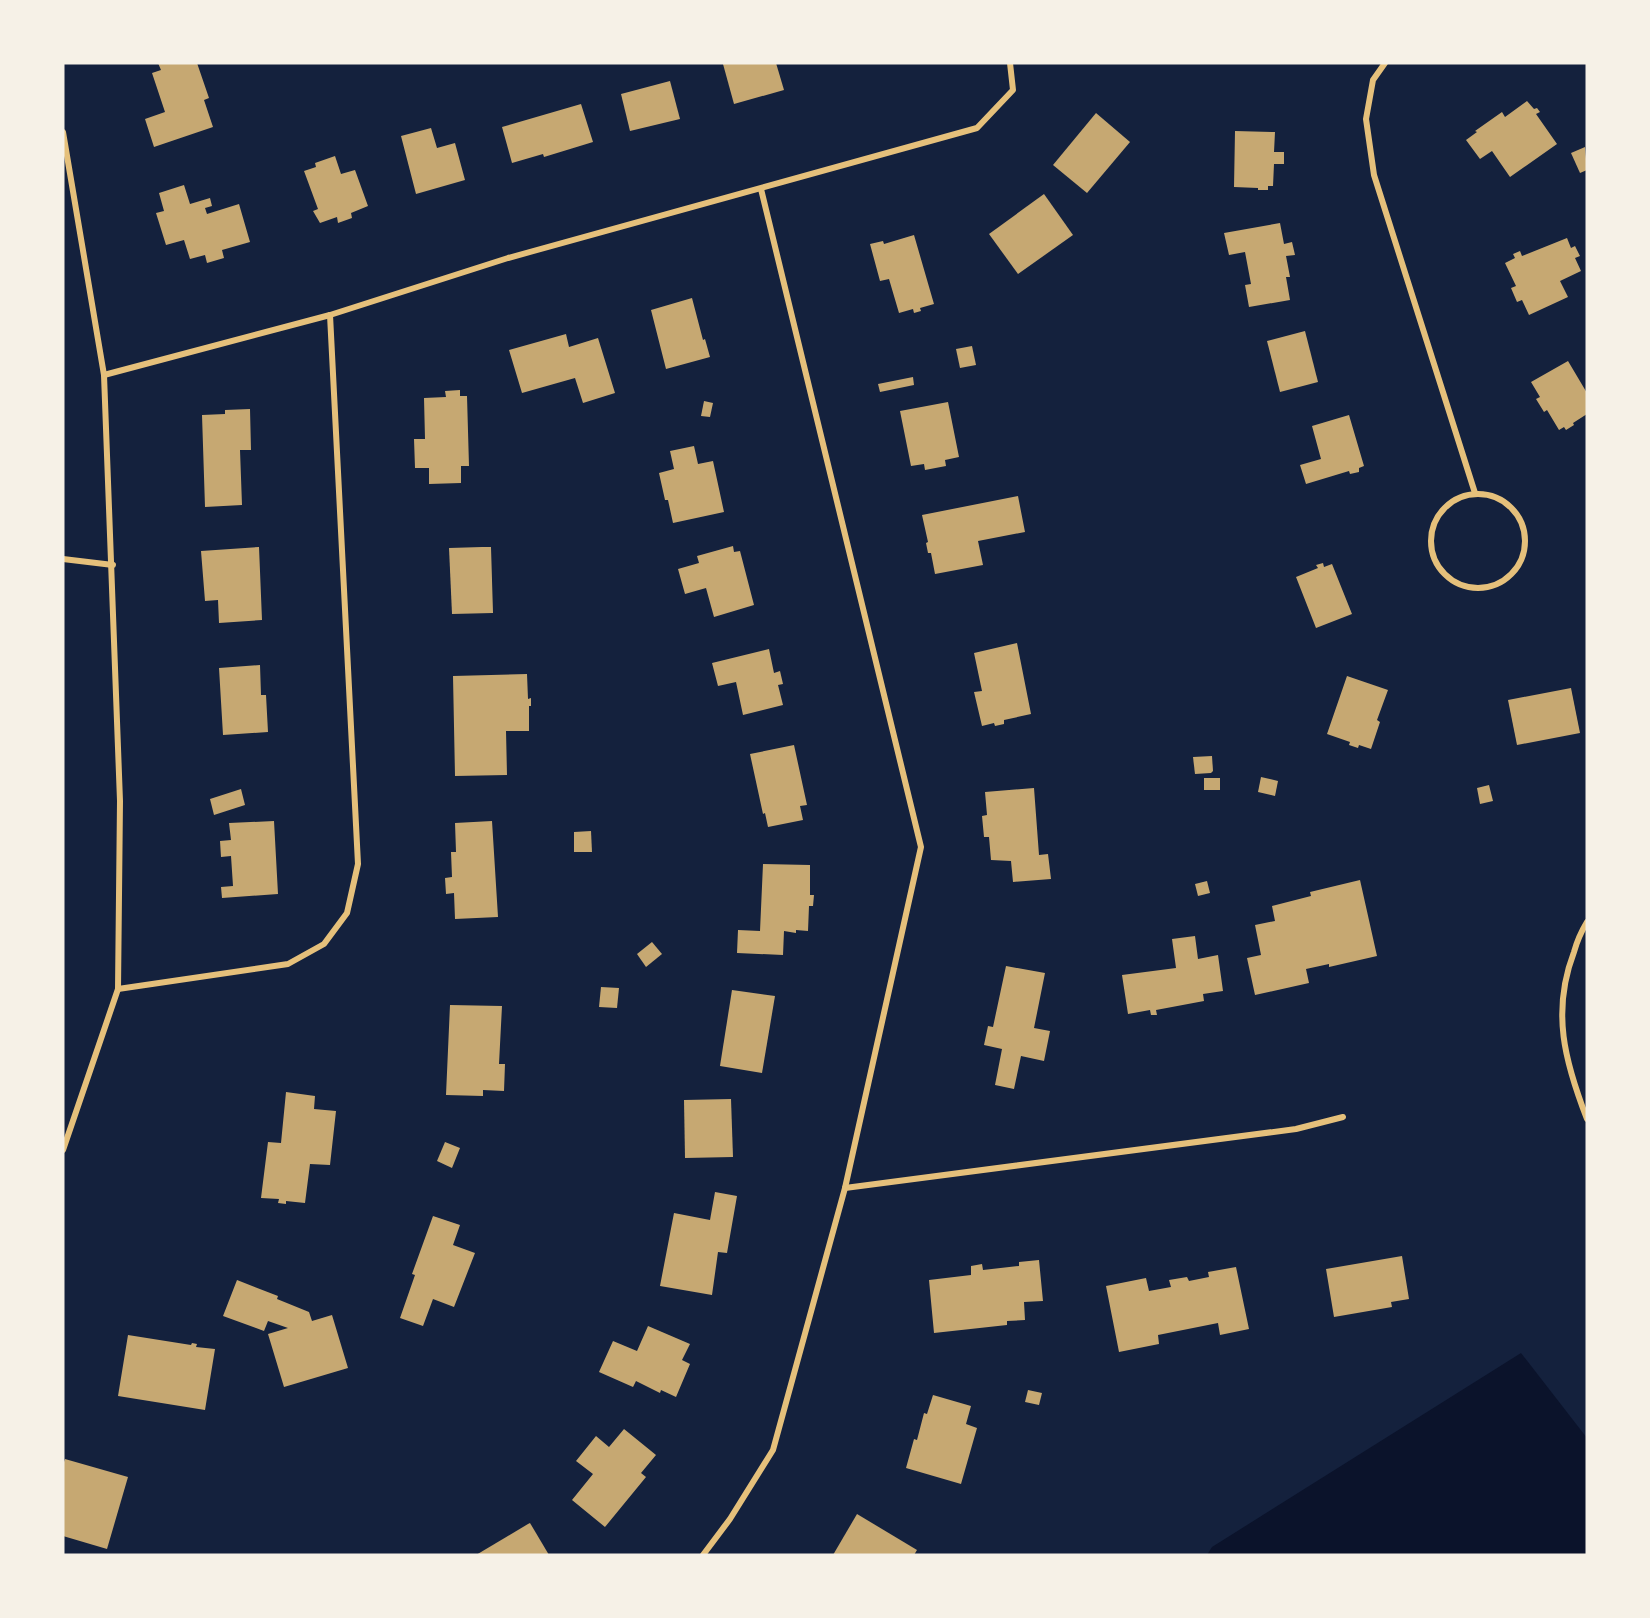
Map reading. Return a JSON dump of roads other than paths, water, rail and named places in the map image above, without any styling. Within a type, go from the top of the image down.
[{"type":"street","points":[[104,375],[330,315],[508,258],[977,128],[1013,90],[1010,63]]},
{"type":"street","points":[[1385,63],[1373,80],[1366,119],[1374,175],[1475,493]]},
{"type":"street","points":[[63,132],[104,375],[113,565],[120,801],[118,989],[63,1150]]},
{"type":"street","points":[[703,1555],[730,1519],[773,1450],[845,1188],[921,847],[761,189]]},
{"type":"street","points":[[118,989],[288,964],[324,944],[347,913],[358,864],[330,315]]},
{"type":"street","points":[[1475,493],[1491,495],[1505,501],[1524,526],[1526,542],[1523,557],[1515,570],[1503,581],[1489,587],[1473,588],[1458,584],[1445,575],[1436,562],[1431,547],[1431,532],[1446,506],[1460,497],[1475,493]]},
{"type":"street","points":[[63,559],[113,565]]},
{"type":"street","points":[[1587,922],[1581,931],[1567,971],[1561,1009],[1563,1044],[1571,1079],[1587,1119]]},
{"type":"street","points":[[845,1188],[1296,1129],[1343,1117]]},
{"type":"water","points":[[1521,1353],[1587,1438],[1587,1555],[1207,1555],[1212,1547]]}]
